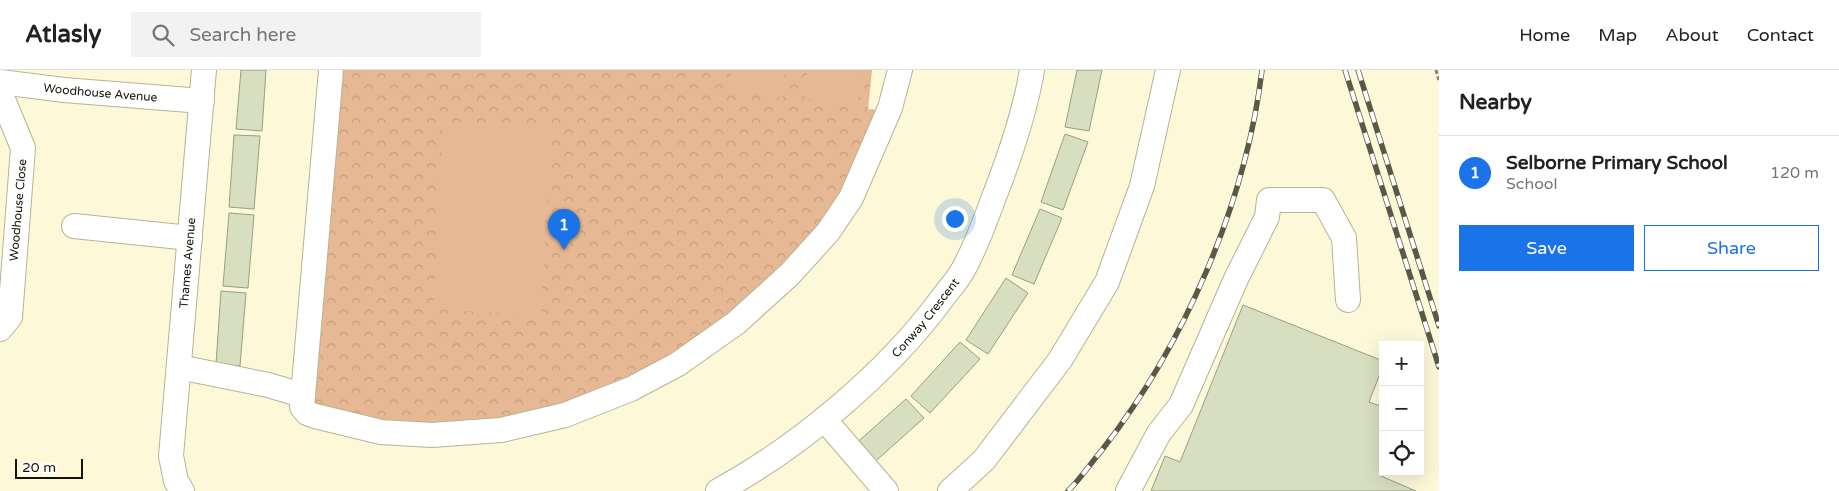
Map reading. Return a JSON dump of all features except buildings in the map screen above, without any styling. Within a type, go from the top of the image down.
[{"type":"street","name":"Thames Avenue","points":[[182,491],[176,481],[171,456],[204,70]]},
{"type":"street","points":[[331,70],[302,407],[307,413],[381,432],[432,435],[500,430],[565,415],[631,389],[678,364],[736,323],[790,274],[828,232],[851,198],[890,108],[900,70]]},
{"type":"street","name":"Conway Crescent","points":[[718,491],[780,453],[824,419],[881,368],[924,323],[963,271],[978,241],[1010,156],[1032,70]]},
{"type":"street","points":[[950,491],[984,460],[1054,368],[1107,282],[1142,186],[1168,70]]},
{"type":"street","name":"Woodhouse Avenue","points":[[0,82],[65,80],[202,102]]},
{"type":"street","name":"Woodhouse Close","points":[[0,92],[23,148],[10,317],[0,330]]},
{"type":"street","points":[[1128,491],[1159,433],[1181,405],[1236,279],[1267,217],[1269,200],[1323,200],[1344,238],[1348,300]]},
{"type":"street","points":[[74,226],[190,238]]},
{"type":"street","points":[[179,367],[268,385],[302,395]]},
{"type":"street","points":[[824,419],[886,491]]},
{"type":"path","points":[[1436,70],[1439,81]]},
{"type":"green space","points":[[339,70],[872,70],[868,109],[884,111],[854,181],[787,270],[675,359],[531,418],[396,426],[317,409],[310,395]]},
{"type":"green space","points":[[731,70],[785,70],[782,97],[729,92]]},
{"type":"green space","points":[[807,70],[861,70],[858,103],[805,98]]},
{"type":"green space","points":[[443,123],[551,129],[541,315],[433,309]]},
{"type":"railway","points":[[1068,491],[1082,476],[1132,409],[1184,319],[1207,270],[1226,221],[1242,171],[1254,120],[1262,70]]},
{"type":"railway","points":[[1345,70],[1439,367]]},
{"type":"railway","points":[[1358,70],[1439,326]]},
{"type":"place","name":"Selborne Primary School","points":[[564,250]]}]
